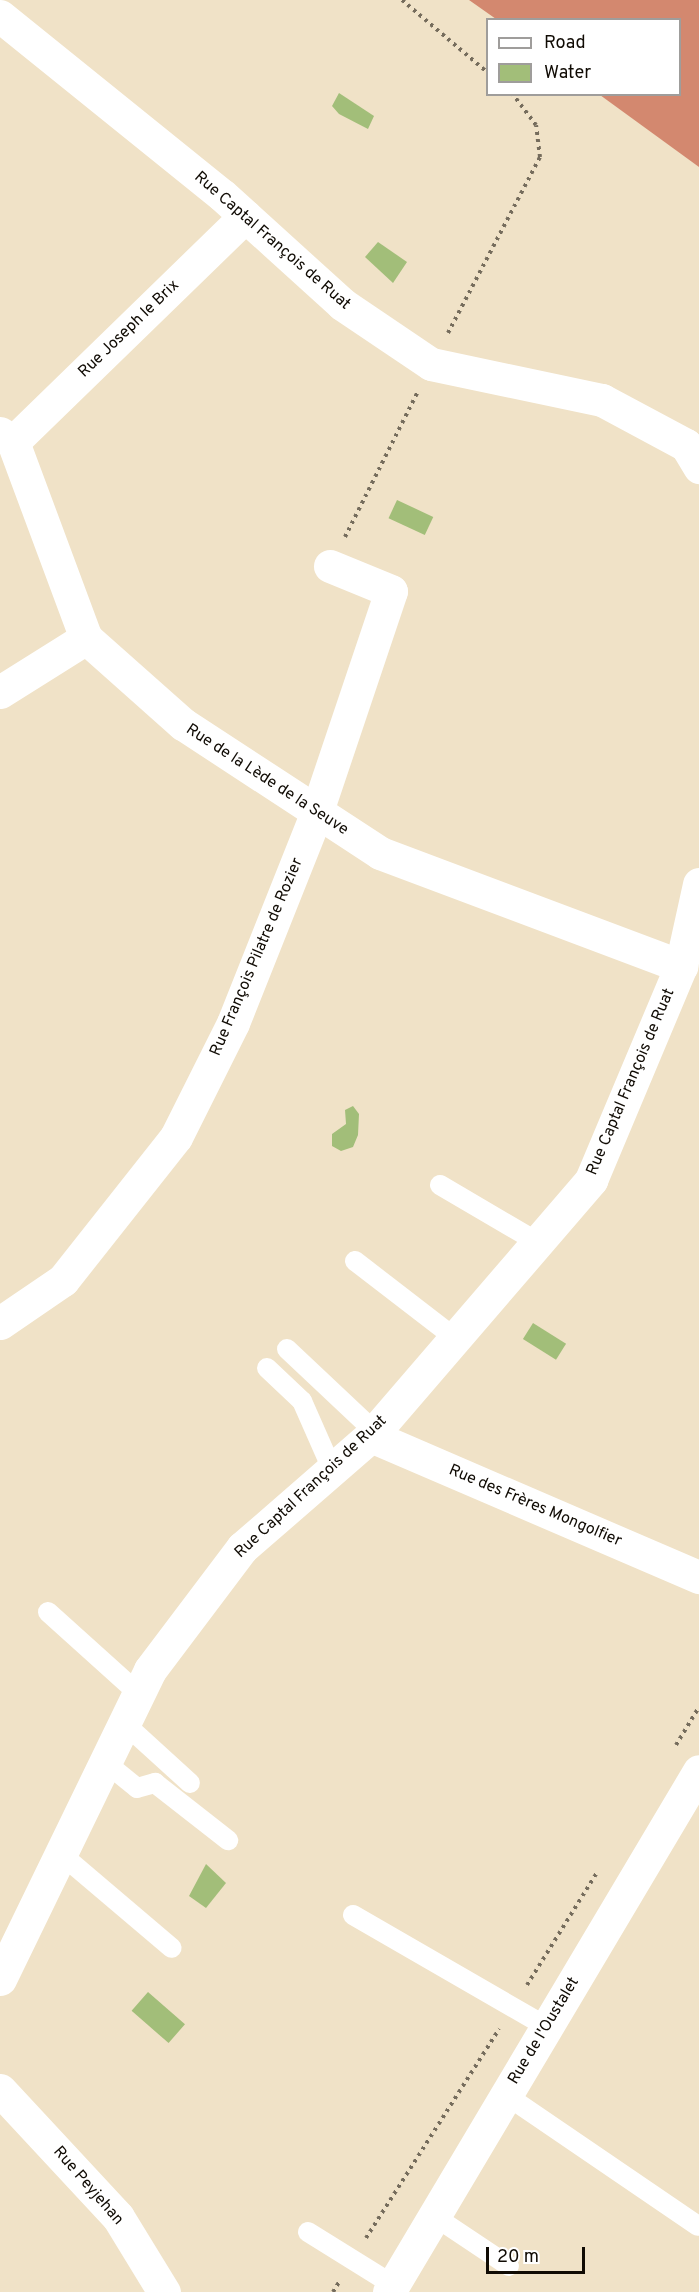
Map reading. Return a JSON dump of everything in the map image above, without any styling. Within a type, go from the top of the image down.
[{"type":"street","name":"Rue Captal François de Ruat","points":[[0,16],[245,216],[342,304],[431,364],[602,400],[686,445],[699,467]]},
{"type":"street","name":"Rue Joseph le Brix","points":[[7,438],[245,216]]},
{"type":"street","name":"Rue de la Lède de la Seuve","points":[[7,438],[86,638],[183,724],[315,814],[380,853],[681,966]]},
{"type":"street","name":"Rue François Pilatre de Rozier","points":[[0,1323],[63,1280],[176,1137],[233,1023],[315,814],[391,591],[330,566]]},
{"type":"street","points":[[0,692],[86,638]]},
{"type":"street","name":"Rue Captal François de Ruat","points":[[0,1979],[138,1693],[242,1548],[372,1433],[591,1180],[681,966],[699,885]]},
{"type":"street","name":"Rue des Frères Mongolfier","points":[[372,1433],[699,1576]]},
{"type":"street","name":"Rue de l'Oustalet","points":[[391,2288],[699,1771]]},
{"type":"street","name":"Rue Peyjehan","points":[[0,2090],[118,2217],[164,2292]]},
{"type":"lane","points":[[440,1185],[537,1242]]},
{"type":"lane","points":[[355,1261],[455,1338]]},
{"type":"lane","points":[[287,1349],[372,1433]]},
{"type":"lane","points":[[267,1368],[302,1401],[332,1469]]},
{"type":"lane","points":[[48,1612],[138,1693]]},
{"type":"lane","points":[[124,1723],[190,1783]]},
{"type":"lane","points":[[105,1762],[137,1788],[155,1783],[228,1840]]},
{"type":"lane","points":[[60,1854],[172,1948]]},
{"type":"lane","points":[[353,1915],[546,2027]]},
{"type":"lane","points":[[506,2095],[698,2226]]},
{"type":"lane","points":[[434,2216],[509,2265]]},
{"type":"lane","points":[[308,2232],[391,2288]]},
{"type":"path","points":[[402,0],[486,71]]},
{"type":"path","points":[[514,96],[536,125],[540,157]]},
{"type":"shaded area","points":[[469,0],[699,0],[699,167],[601,96],[681,96],[681,18],[495,18]]},
{"type":"water","points":[[339,93],[374,116],[368,129],[339,114],[332,106]]},
{"type":"water","points":[[378,242],[407,262],[393,283],[365,257]]},
{"type":"water","points":[[397,500],[433,517],[425,535],[389,518]]},
{"type":"water","points":[[353,1106],[359,1114],[358,1135],[353,1147],[341,1151],[332,1146],[332,1134],[346,1124],[345,1110]]},
{"type":"water","points":[[533,1323],[566,1344],[556,1360],[523,1339]]},
{"type":"water","points":[[206,1864],[226,1883],[206,1908],[189,1896]]},
{"type":"water","points":[[148,1992],[185,2024],[169,2043],[132,2011]]}]
